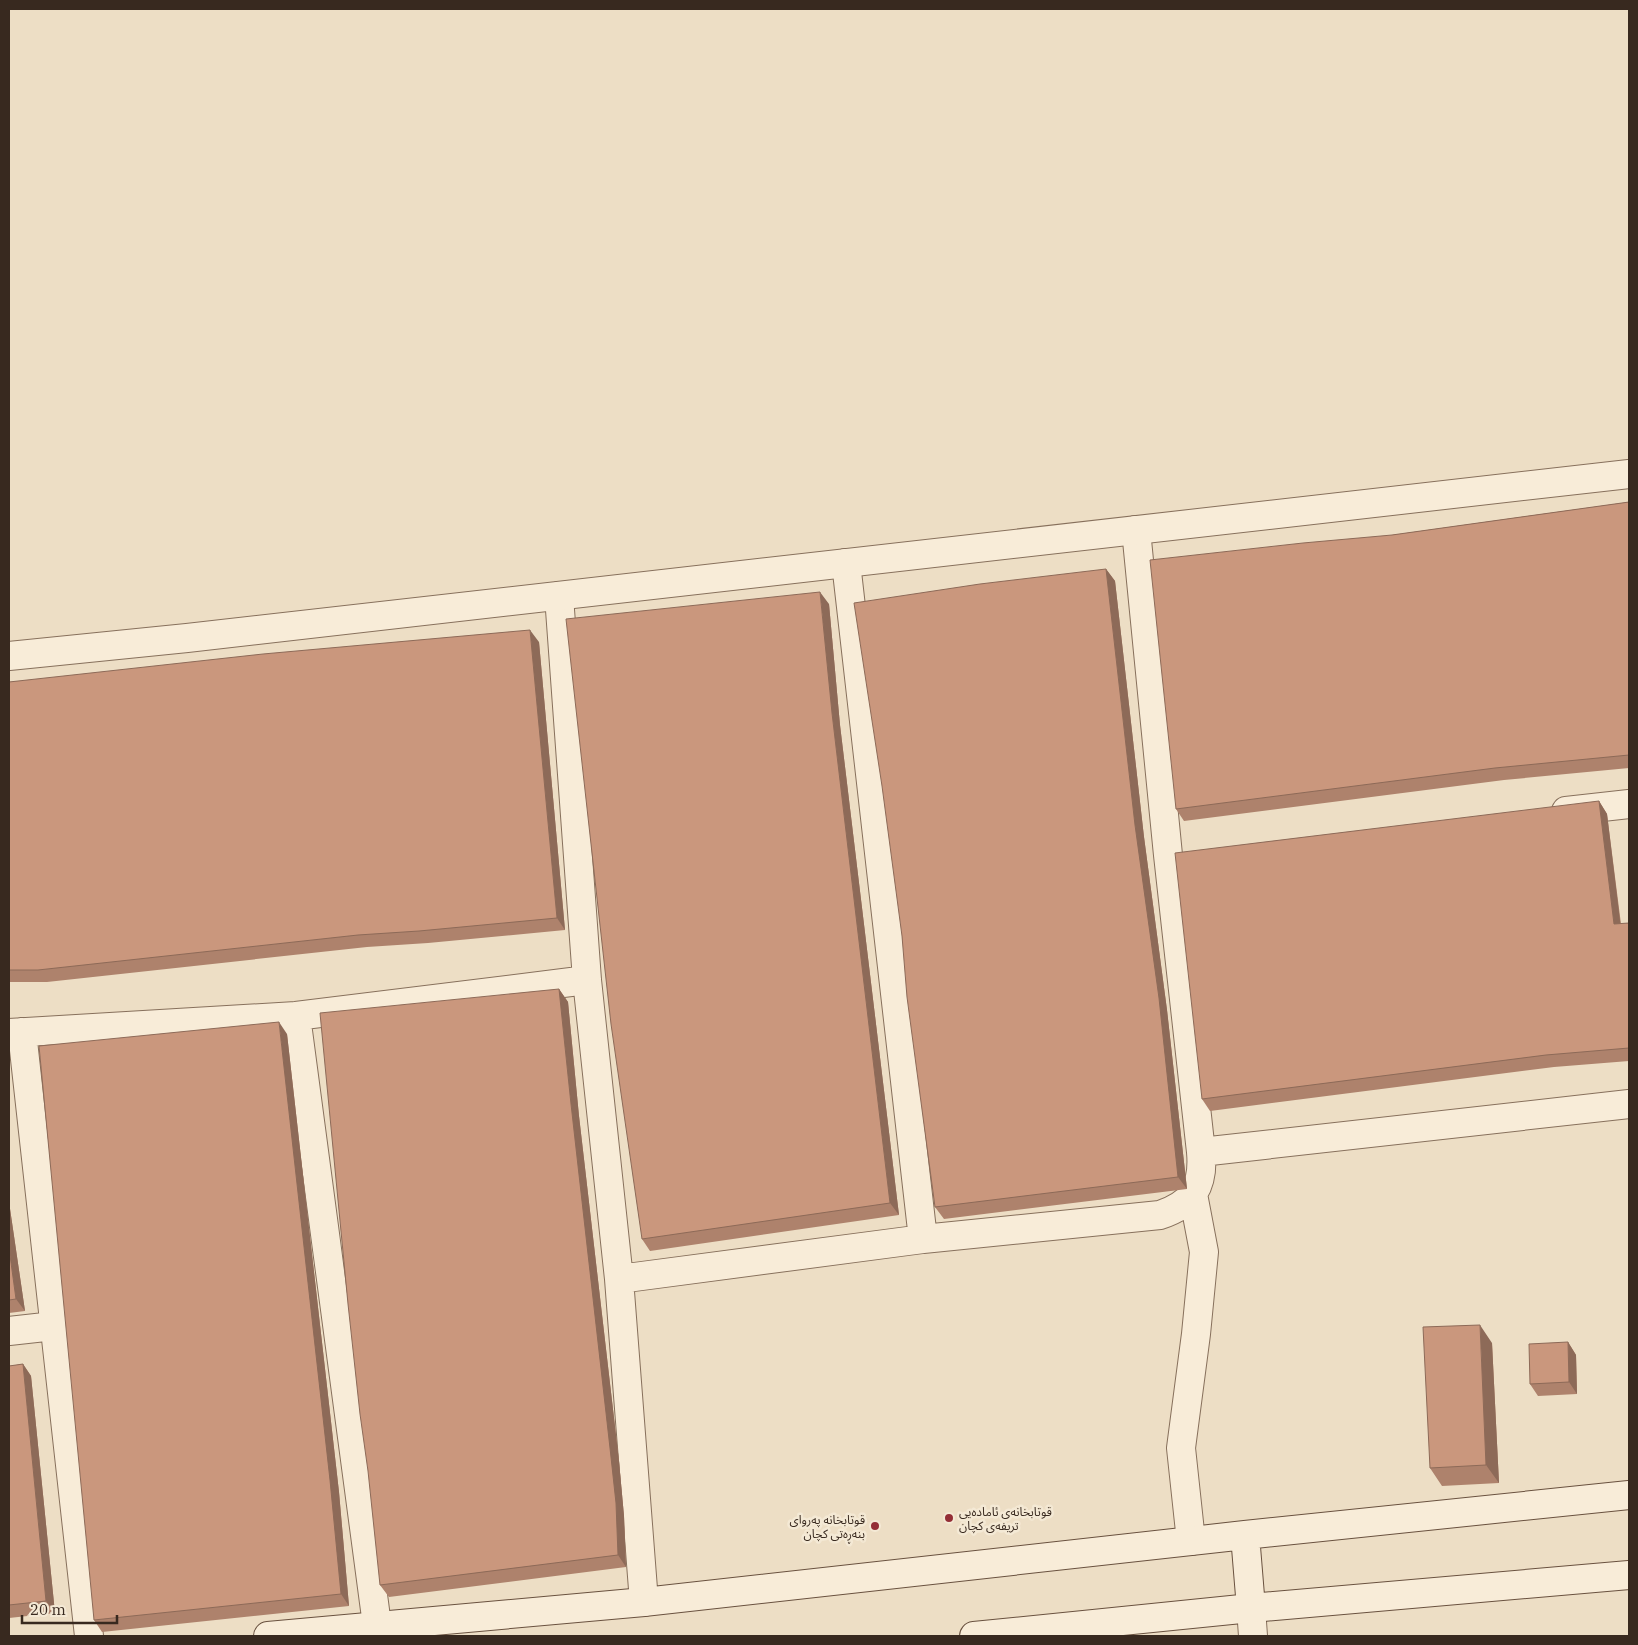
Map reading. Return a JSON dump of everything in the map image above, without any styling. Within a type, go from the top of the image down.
[{"type":"street","points":[[9,656],[187,638],[1629,474]]},
{"type":"street","points":[[619,1279],[923,1239],[1160,1215],[1184,1204],[1192,1194],[1199,1183],[1202,1170],[1201,1152],[1168,856],[1136,530]]},
{"type":"street","points":[[846,563],[923,1239]]},
{"type":"street","points":[[559,596],[587,980],[619,1279],[644,1602]]},
{"type":"street","points":[[1541,814],[1629,804]]},
{"type":"street","points":[[1168,856],[1197,852]]},
{"type":"street","points":[[89,1636],[54,1326],[15,1032],[296,1016],[587,980]]},
{"type":"street","points":[[296,1016],[377,1625]]},
{"type":"street","points":[[1201,1152],[1629,1104]]},
{"type":"street","points":[[1191,1541],[1181,1448],[1196,1334],[1204,1252],[1192,1194]]},
{"type":"street","points":[[9,1331],[54,1326]]},
{"type":"street","points":[[268,1636],[644,1602],[1245,1535],[1629,1495]]},
{"type":"street","points":[[1245,1535],[1253,1636]]},
{"type":"street","points":[[974,1636],[1251,1608],[1629,1576]]},
{"type":"building","points":[[1629,502],[1629,755],[1495,768],[1176,809],[1150,560],[1392,535]]},
{"type":"building","points":[[1106,569],[1135,825],[1159,998],[1178,1177],[935,1207],[907,997],[902,936],[882,786],[854,603],[980,584]]},
{"type":"building","points":[[820,592],[832,713],[890,1203],[642,1239],[611,1024],[566,619]]},
{"type":"building","points":[[530,630],[557,918],[358,935],[38,970],[9,970],[9,682],[263,654]]},
{"type":"building","points":[[1599,801],[1614,924],[1629,923],[1629,1048],[1546,1055],[1202,1099],[1175,853]]},
{"type":"building","points":[[559,989],[616,1503],[618,1555],[380,1585],[348,1304],[320,1013]]},
{"type":"building","points":[[279,1022],[341,1594],[94,1620],[39,1046]]},
{"type":"building","points":[[9,1248],[16,1299],[9,1300]]},
{"type":"building","points":[[1480,1325],[1486,1465],[1430,1468],[1423,1327]]},
{"type":"building","points":[[1568,1342],[1569,1382],[1530,1384],[1529,1344]]},
{"type":"building","points":[[23,1364],[46,1601],[9,1605],[9,1366]]},
{"type":"place","name":"قوتابخانەی ئامادەیی تریفەی کچان","points":[[949,1518]]},
{"type":"place","name":"قوتابخانە پەروای بنەڕەتی کچان","points":[[875,1526]]}]
